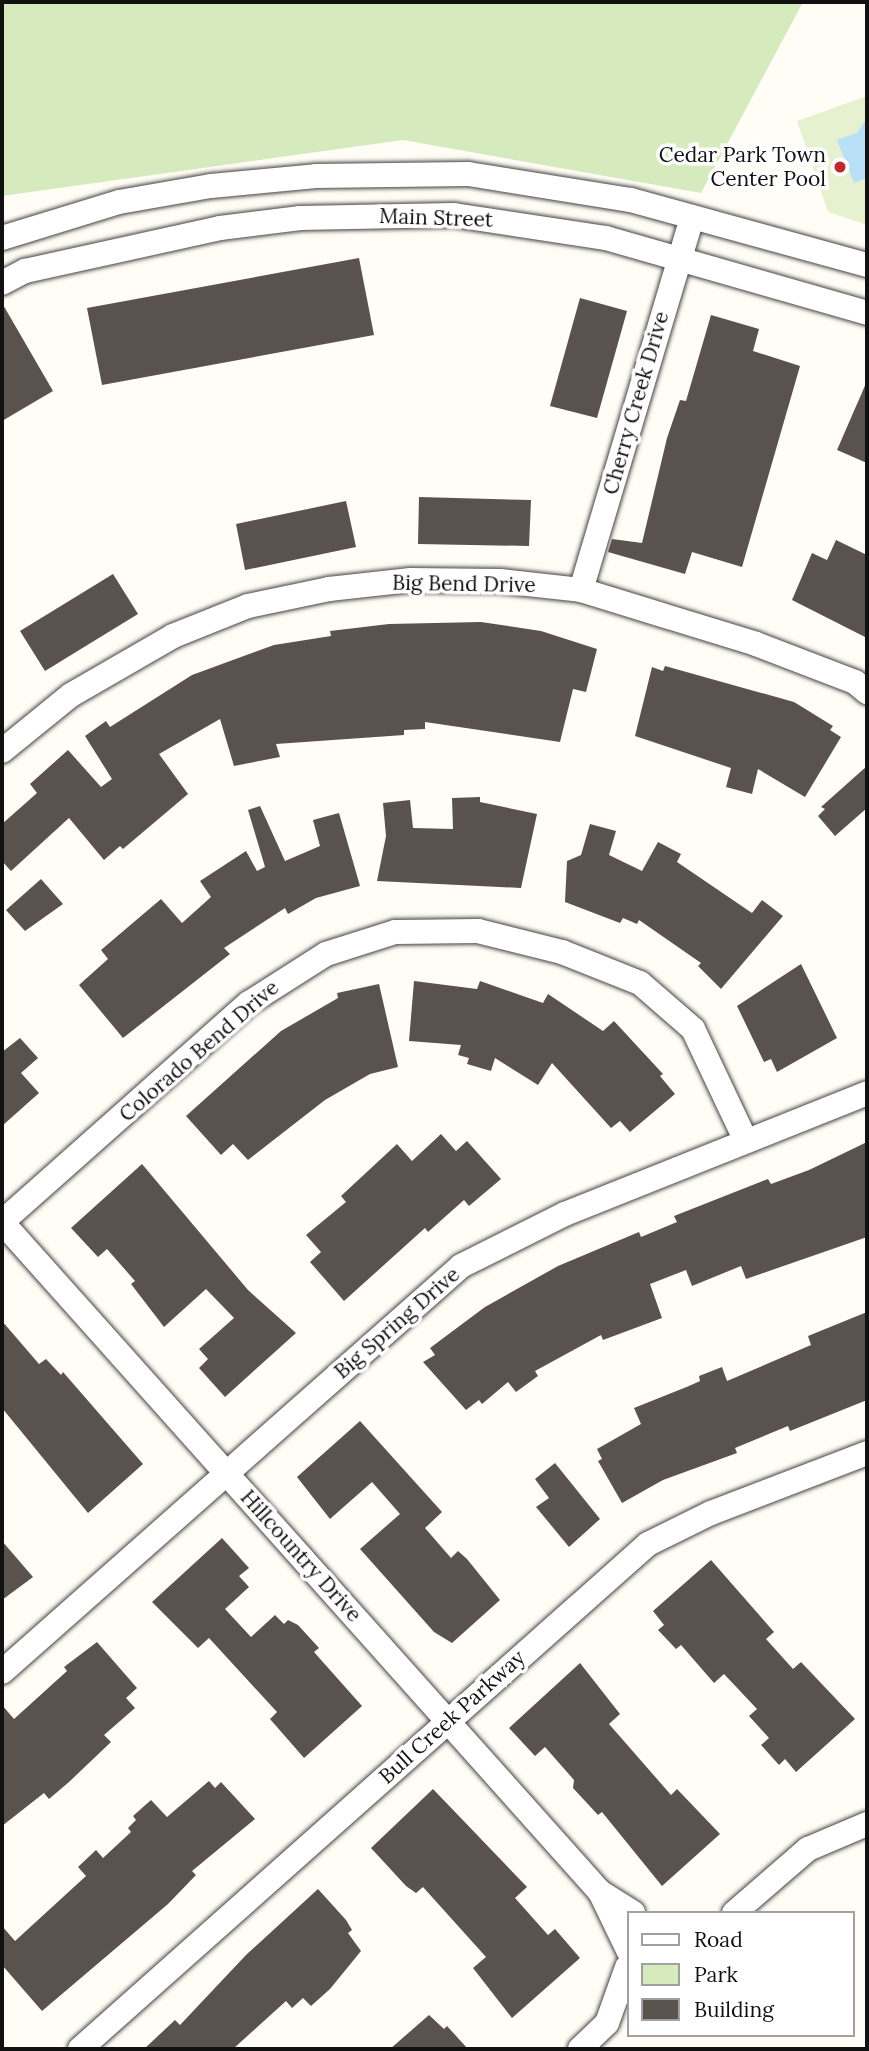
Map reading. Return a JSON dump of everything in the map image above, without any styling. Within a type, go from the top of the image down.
[{"type":"street","points":[[399,214],[402,173]]},
{"type":"street","name":"Main Street","points":[[6,237],[119,202],[211,186],[402,173],[468,174],[539,182],[692,217],[867,265]]},
{"type":"street","name":"Main Street","points":[[2,283],[25,271],[220,228],[399,214],[518,223],[678,257],[867,313]]},
{"type":"street","name":"Cherry Creek Drive","points":[[581,590],[692,217]]},
{"type":"street","points":[[6,237],[25,271]]},
{"type":"street","name":"Big Bend Drive","points":[[2,751],[90,684],[173,636],[248,606],[329,589],[411,580],[500,581],[581,590],[756,644],[855,682],[867,692]]},
{"type":"street","name":"Colorado Bend Drive","points":[[2,1222],[248,1003],[326,954],[395,932],[478,931],[562,952],[640,983],[693,1029],[746,1141]]},
{"type":"street","name":"Big Spring Drive","points":[[2,1672],[225,1471],[461,1266],[565,1214],[867,1093]]},
{"type":"street","name":"Hillcountry Drive","points":[[2,1222],[600,1892],[630,1911]]},
{"type":"street","name":"Bull Creek Parkway","points":[[80,2049],[314,1844],[447,1719],[648,1544],[711,1513],[867,1453]]},
{"type":"street","points":[[736,1911],[808,1849],[867,1824]]},
{"type":"street","name":"Hillcountry Drive","points":[[600,1892],[628,1963]]},
{"type":"street","points":[[580,2049],[618,2021],[628,1971]]},
{"type":"green space","points":[[2,2],[803,2],[701,193],[403,140],[2,196]]},
{"type":"green space","name":"Cedar Park Town Center Pool","points":[[867,96],[867,225],[828,212],[797,121]]},
{"type":"water","points":[[867,118],[867,178],[854,183],[837,140],[857,133]]},
{"type":"building","points":[[359,258],[374,335],[102,385],[87,308]]},
{"type":"building","points":[[580,298],[627,311],[597,418],[550,406]]},
{"type":"building","points":[[2,303],[53,391],[2,421]]},
{"type":"building","points":[[711,315],[759,329],[753,351],[800,366],[742,567],[692,552],[685,574],[608,552],[612,539],[642,543],[667,438],[680,400],[686,401]]},
{"type":"building","points":[[867,381],[867,463],[837,450]]},
{"type":"building","points":[[419,497],[531,500],[529,546],[418,544]]},
{"type":"building","points":[[346,501],[356,547],[245,570],[236,524]]},
{"type":"building","points":[[836,540],[867,555],[867,638],[792,600],[812,553],[827,560]]},
{"type":"building","points":[[113,574],[138,614],[45,671],[20,631]]},
{"type":"building","points":[[481,622],[541,631],[597,649],[586,692],[573,689],[560,742],[425,722],[425,729],[404,730],[404,735],[276,744],[280,757],[234,766],[220,719],[159,754],[188,794],[123,849],[120,846],[104,860],[69,818],[11,871],[2,861],[2,824],[37,793],[30,784],[68,750],[101,787],[112,779],[85,736],[106,721],[110,727],[192,675],[274,645],[331,636],[330,631],[389,624]]},
{"type":"building","points":[[665,666],[794,702],[833,726],[830,730],[841,737],[805,797],[758,769],[752,794],[726,787],[731,768],[635,736],[652,667],[663,671]]},
{"type":"building","points":[[867,766],[867,808],[835,836],[818,816],[825,809],[821,807]]},
{"type":"building","points":[[480,797],[480,802],[537,814],[521,888],[377,881],[386,836],[383,803],[410,800],[413,828],[453,829],[452,798]]},
{"type":"building","points":[[260,806],[285,861],[320,846],[313,820],[339,813],[360,886],[316,898],[288,914],[285,908],[224,948],[230,954],[123,1038],[79,985],[108,959],[101,950],[161,899],[182,923],[211,897],[200,881],[246,851],[257,871],[265,867],[248,810]]},
{"type":"building","points":[[590,824],[616,831],[609,855],[642,871],[658,842],[681,854],[677,862],[752,913],[762,900],[783,916],[721,989],[698,966],[701,963],[639,920],[637,924],[623,918],[620,923],[565,902],[567,861],[581,855]]},
{"type":"building","points":[[41,879],[63,904],[25,931],[6,910]]},
{"type":"building","points":[[801,964],[837,1038],[777,1072],[771,1059],[764,1062],[737,1006]]},
{"type":"building","points":[[414,981],[477,989],[480,981],[543,1003],[548,994],[603,1031],[614,1021],[663,1074],[660,1076],[675,1094],[630,1132],[620,1121],[611,1128],[552,1063],[538,1085],[495,1058],[491,1071],[467,1064],[469,1058],[458,1055],[461,1045],[409,1041]]},
{"type":"building","points":[[379,984],[398,1067],[370,1074],[325,1100],[248,1160],[233,1144],[221,1155],[186,1116],[281,1031],[338,998],[337,993]]},
{"type":"building","points":[[20,1038],[38,1058],[21,1073],[39,1093],[2,1126],[2,1052]]},
{"type":"building","points":[[441,1134],[456,1151],[467,1141],[501,1179],[469,1206],[464,1200],[428,1232],[425,1228],[344,1301],[310,1262],[321,1252],[306,1235],[346,1202],[341,1196],[397,1144],[412,1161]]},
{"type":"building","points":[[867,1142],[867,1237],[746,1279],[741,1266],[692,1286],[686,1270],[650,1284],[662,1318],[603,1340],[601,1335],[535,1371],[538,1376],[516,1392],[508,1382],[482,1404],[479,1400],[466,1410],[423,1362],[435,1355],[430,1348],[485,1307],[558,1266],[639,1232],[641,1237],[677,1222],[674,1216],[768,1179],[771,1184],[809,1170]]},
{"type":"building","points":[[142,1164],[248,1290],[296,1333],[225,1397],[199,1368],[208,1359],[199,1349],[234,1318],[206,1289],[164,1327],[131,1284],[135,1281],[107,1249],[98,1257],[71,1228]]},
{"type":"building","points":[[867,1312],[867,1400],[790,1431],[788,1426],[735,1448],[737,1453],[663,1480],[622,1503],[598,1461],[602,1459],[597,1449],[641,1424],[634,1408],[700,1381],[699,1376],[722,1367],[727,1381],[811,1345],[808,1336]]},
{"type":"building","points":[[2,1321],[39,1364],[46,1359],[61,1375],[63,1372],[143,1464],[88,1513],[2,1408]]},
{"type":"building","points":[[360,1421],[442,1512],[425,1528],[451,1558],[458,1551],[467,1559],[500,1600],[452,1643],[434,1632],[360,1549],[400,1514],[372,1482],[330,1519],[297,1477]]},
{"type":"building","points":[[555,1463],[600,1519],[569,1547],[536,1507],[549,1498],[535,1479]]},
{"type":"building","points":[[222,1538],[249,1568],[239,1576],[249,1587],[225,1609],[251,1637],[275,1615],[284,1624],[288,1620],[298,1625],[319,1648],[314,1652],[362,1706],[304,1758],[270,1719],[277,1712],[209,1638],[198,1648],[152,1602]]},
{"type":"building","points":[[2,1541],[33,1577],[2,1600]]},
{"type":"building","points":[[711,1560],[774,1632],[766,1639],[793,1669],[801,1662],[855,1719],[796,1772],[785,1759],[779,1765],[761,1745],[769,1738],[749,1716],[757,1709],[724,1674],[714,1683],[681,1645],[676,1649],[658,1630],[664,1625],[653,1611]]},
{"type":"building","points":[[97,1642],[137,1688],[126,1698],[135,1708],[104,1735],[111,1742],[69,1782],[49,1799],[44,1793],[2,1826],[2,1705],[14,1719],[67,1671],[64,1667]]},
{"type":"building","points":[[580,1663],[620,1714],[609,1724],[671,1795],[677,1789],[720,1834],[662,1886],[602,1812],[598,1815],[573,1788],[574,1780],[545,1747],[535,1756],[509,1728]]},
{"type":"building","points":[[209,1781],[215,1788],[221,1782],[255,1819],[192,1871],[196,1875],[168,1904],[42,2011],[2,1965],[2,1926],[15,1941],[86,1876],[78,1867],[96,1850],[103,1858],[131,1832],[128,1828],[136,1820],[133,1816],[151,1800],[167,1817]]},
{"type":"building","points":[[433,1789],[527,1887],[515,1898],[548,1935],[555,1929],[580,1958],[512,2018],[473,1968],[486,1957],[423,1887],[416,1893],[406,1886],[371,1848]]},
{"type":"building","points":[[318,1889],[346,1920],[352,1930],[348,1933],[361,1951],[330,1989],[311,2006],[303,1998],[292,2008],[286,2001],[233,2049],[144,2049],[175,2020],[180,2025],[246,1955]]},
{"type":"building","points":[[429,2015],[444,2029],[447,2026],[468,2049],[390,2049]]},
{"type":"place","name":"Cedar Park Town Center Pool","points":[[840,167]]}]
